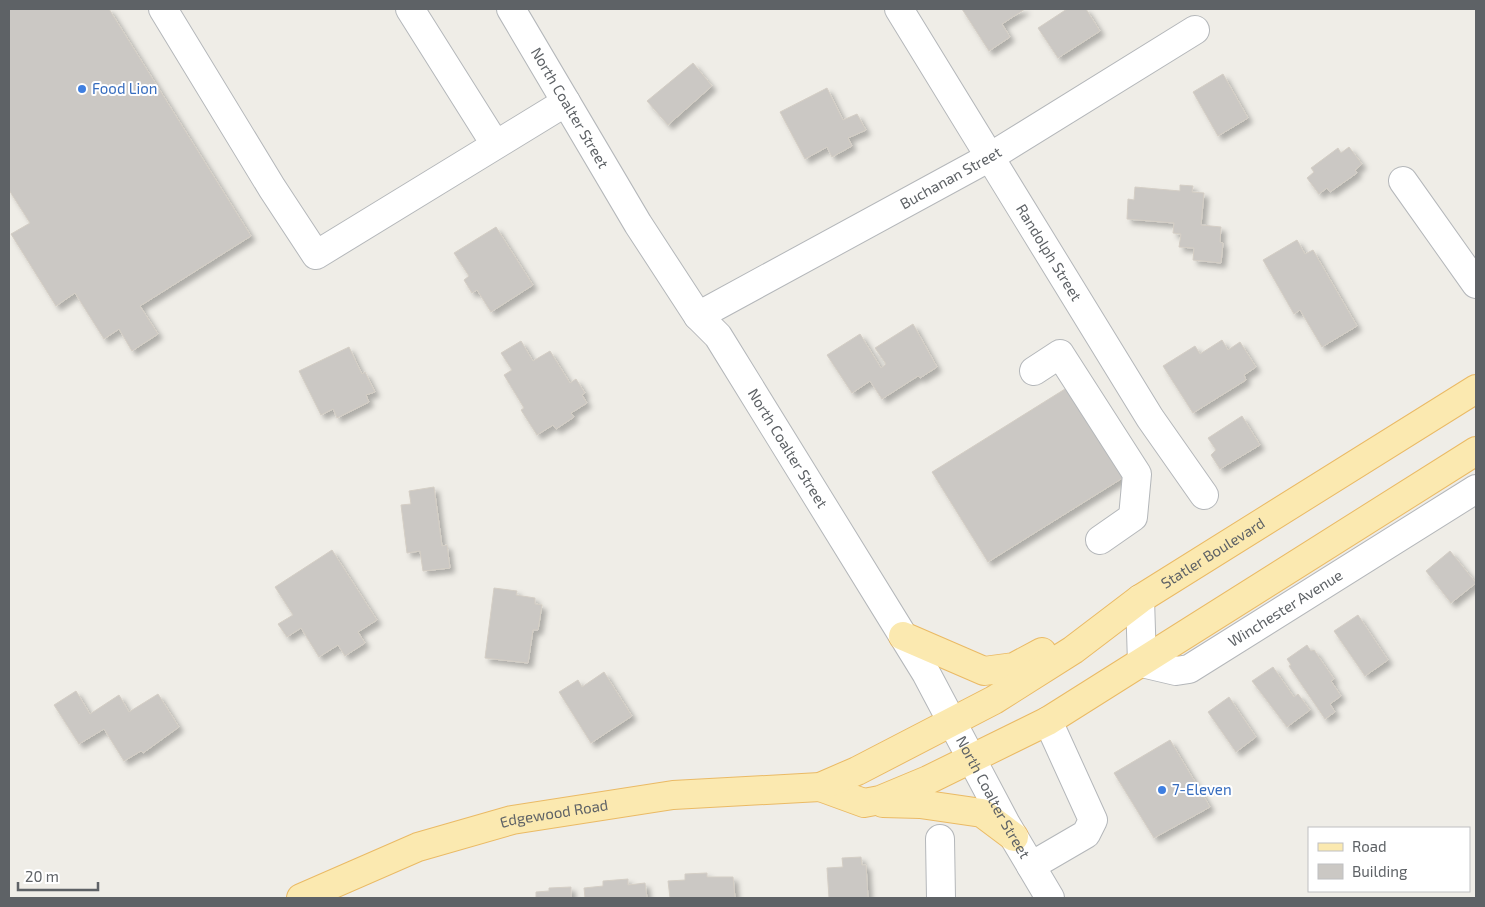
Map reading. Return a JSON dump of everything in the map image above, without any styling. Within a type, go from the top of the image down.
[{"type":"main road","name":"Statler Boulevard","points":[[952,722],[994,700],[1073,650],[1140,599],[1476,389]]},
{"type":"main road","points":[[864,803],[880,800],[928,780],[1048,721],[1476,451]]},
{"type":"main road","points":[[903,636],[972,668],[984,671],[1000,670],[1014,667],[1140,599]]},
{"type":"main road","name":"Edgewood Road","points":[[301,898],[412,850],[512,820],[673,795],[820,787],[911,745],[952,722]]},
{"type":"main road","name":"Edgewood Road","points":[[820,787],[864,803],[920,804],[982,813],[1014,837]]},
{"type":"street","points":[[163,9],[272,188],[316,255],[566,102]]},
{"type":"street","points":[[410,9],[495,144]]},
{"type":"street","name":"North Coalter Street","points":[[511,9],[638,224],[698,316],[718,336],[926,673],[1014,837],[1050,898]]},
{"type":"street","name":"Randolph Street","points":[[899,9],[1150,418],[1204,495]]},
{"type":"street","name":"Buchanan Street","points":[[698,316],[990,157],[1195,30]]},
{"type":"street","points":[[1403,181],[1476,284]]},
{"type":"street","points":[[1034,370],[1060,354],[1137,474],[1132,517],[1100,540]]},
{"type":"street","name":"Winchester Avenue","points":[[1142,662],[1176,671],[1198,665],[1476,489]]},
{"type":"street","points":[[1140,599],[1142,662]]},
{"type":"street","points":[[1031,866],[1086,834],[1093,820],[1048,721]]},
{"type":"street","points":[[940,839],[941,898]]},
{"type":"building","points":[[9,9],[109,9],[251,236],[140,306],[158,334],[132,351],[119,329],[104,339],[75,293],[56,306],[11,234],[30,223],[9,190]]},
{"type":"building","points":[[962,9],[1025,9],[1002,24],[1010,37],[989,51]]},
{"type":"building","points":[[1067,9],[1086,9],[1100,31],[1058,58],[1038,28]]},
{"type":"building","points":[[693,63],[712,86],[668,125],[647,101]]},
{"type":"building","points":[[1223,74],[1248,118],[1218,136],[1193,92]]},
{"type":"building","points":[[827,88],[843,120],[857,114],[866,130],[848,138],[852,146],[832,157],[827,147],[805,159],[780,112]]},
{"type":"building","points":[[1349,147],[1362,164],[1355,170],[1357,173],[1330,192],[1327,188],[1319,194],[1307,178],[1314,172],[1311,168],[1338,148],[1341,153]]},
{"type":"building","points":[[1180,185],[1193,186],[1192,192],[1204,193],[1201,225],[1221,227],[1220,242],[1223,243],[1221,263],[1193,260],[1194,248],[1179,247],[1181,234],[1173,233],[1174,223],[1127,219],[1128,199],[1134,200],[1135,187],[1180,191]]},
{"type":"building","points":[[496,227],[533,285],[491,312],[477,290],[472,293],[464,280],[469,276],[454,253]]},
{"type":"building","points":[[1297,240],[1305,254],[1313,250],[1357,326],[1322,347],[1300,310],[1294,314],[1263,260]]},
{"type":"building","points":[[913,324],[937,367],[920,378],[918,376],[882,399],[870,381],[852,393],[827,355],[860,334],[881,368],[886,364],[875,348]]},
{"type":"building","points":[[1222,340],[1228,350],[1240,342],[1256,367],[1244,375],[1246,380],[1193,413],[1163,366],[1195,346],[1200,354]]},
{"type":"building","points":[[521,341],[533,361],[550,351],[570,383],[576,379],[585,393],[582,395],[587,403],[571,413],[574,417],[556,429],[553,425],[537,435],[521,410],[524,408],[504,375],[512,370],[501,353]]},
{"type":"building","points":[[349,347],[362,374],[365,372],[375,392],[366,395],[369,402],[337,418],[333,409],[321,415],[299,371]]},
{"type":"building","points":[[1073,384],[1129,474],[988,562],[932,472]]},
{"type":"building","points":[[1242,416],[1260,445],[1220,469],[1211,455],[1216,450],[1208,438]]},
{"type":"building","points":[[434,487],[442,546],[447,545],[450,568],[423,571],[420,551],[407,553],[401,505],[411,504],[409,491]]},
{"type":"building","points":[[332,550],[377,620],[358,632],[365,643],[345,656],[338,645],[319,657],[301,628],[287,637],[278,624],[293,615],[275,587]]},
{"type":"building","points":[[1450,551],[1476,583],[1451,603],[1426,571]]},
{"type":"building","points":[[494,588],[517,591],[516,595],[535,598],[535,604],[542,605],[538,630],[533,630],[528,663],[485,658]]},
{"type":"building","points":[[1358,615],[1388,660],[1365,676],[1334,631]]},
{"type":"building","points":[[1307,645],[1311,651],[1314,650],[1334,679],[1331,681],[1341,696],[1330,704],[1335,712],[1325,719],[1289,666],[1291,665],[1287,659]]},
{"type":"building","points":[[1273,667],[1294,697],[1298,694],[1310,710],[1287,727],[1252,681]]},
{"type":"building","points":[[604,672],[632,716],[591,743],[559,692],[578,680],[582,687]]},
{"type":"building","points":[[76,691],[90,714],[119,695],[129,712],[158,694],[179,727],[143,753],[141,751],[124,761],[104,729],[79,744],[54,705]]},
{"type":"building","points":[[1229,697],[1256,737],[1236,752],[1208,712]]},
{"type":"building","name":"7-Eleven","points":[[1170,740],[1210,807],[1154,838],[1114,773]]},
{"type":"building","points":[[861,857],[862,865],[866,865],[868,898],[829,898],[827,868],[843,867],[842,858]]},
{"type":"building","points":[[707,873],[707,877],[733,877],[735,898],[670,898],[668,881],[685,880],[685,874]]},
{"type":"building","points":[[628,879],[628,885],[645,883],[647,898],[585,898],[584,888],[603,886],[603,881]]},
{"type":"building","points":[[571,887],[571,898],[536,898],[536,892],[549,891],[549,888]]},
{"type":"place","name":"Food Lion","points":[[82,89]]},
{"type":"place","name":"7-Eleven","points":[[1162,790]]}]
